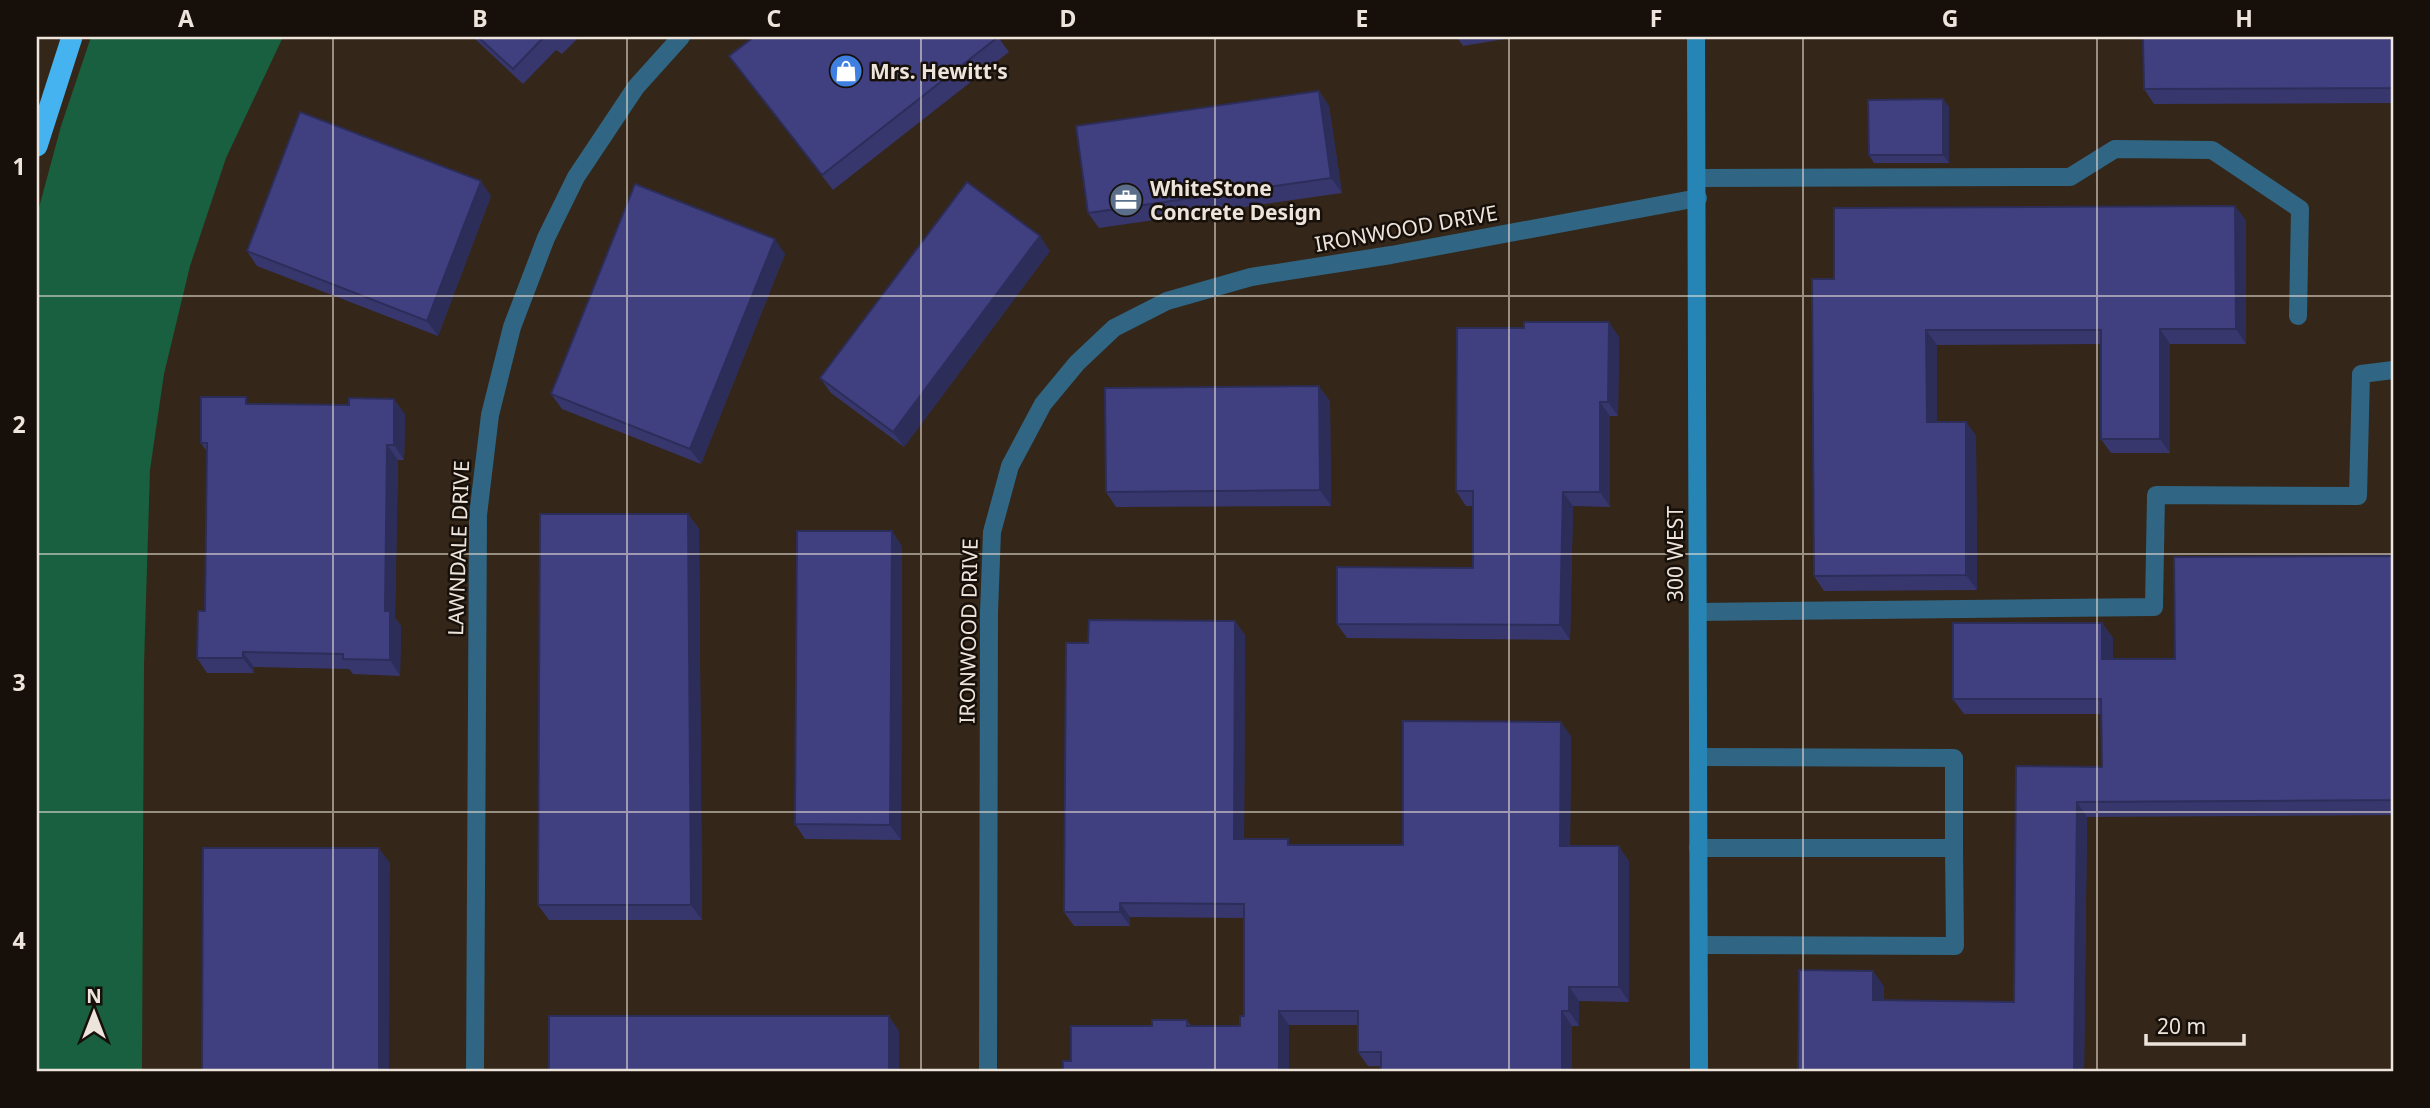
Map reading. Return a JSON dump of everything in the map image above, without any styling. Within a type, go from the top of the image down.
[{"type":"highway","points":[[37,146],[72,37]]},
{"type":"main road","name":"300 WEST","points":[[1696,37],[1699,1071]]},
{"type":"street","name":"LAWNDALE DRIVE","points":[[475,1071],[478,515],[490,415],[512,327],[546,238],[576,177],[636,87],[681,37]]},
{"type":"street","points":[[1698,178],[2070,177],[2115,149],[2212,150],[2300,209],[2298,316]]},
{"type":"street","name":"IRONWOOD DRIVE","points":[[988,1071],[989,613],[992,532],[1010,466],[1043,404],[1077,363],[1114,328],[1167,301],[1251,277],[1391,255],[1698,198]]},
{"type":"street","points":[[1698,612],[2154,607],[2156,495],[2358,496],[2361,374],[2393,370]]},
{"type":"street","points":[[1699,757],[1954,758],[1955,946],[1699,945]]},
{"type":"street","points":[[1698,848],[1954,848]]},
{"type":"green space","points":[[91,37],[283,37],[226,158],[190,266],[164,374],[150,470],[144,665],[142,1071],[37,1071],[37,215],[61,126]]},
{"type":"building","points":[[478,37],[544,37],[513,69]]},
{"type":"building","points":[[754,37],[998,37],[822,175],[729,56]]},
{"type":"building","points":[[2143,37],[2393,37],[2393,88],[2144,89]]},
{"type":"building","points":[[1319,91],[1331,178],[1088,213],[1076,126]]},
{"type":"building","points":[[1943,99],[1943,155],[1869,155],[1868,100]]},
{"type":"building","points":[[300,112],[481,181],[427,321],[247,251]]},
{"type":"building","points":[[967,182],[1040,236],[893,432],[820,378]]},
{"type":"building","points":[[635,184],[775,239],[690,449],[551,394]]},
{"type":"building","points":[[2235,206],[2236,329],[2160,329],[2160,439],[2101,439],[2101,330],[1926,330],[1927,422],[1966,422],[1966,575],[1814,576],[1812,279],[1834,279],[1834,208]]},
{"type":"building","points":[[1524,322],[1609,322],[1608,402],[1600,402],[1600,492],[1563,492],[1560,625],[1337,624],[1337,567],[1473,568],[1473,491],[1456,491],[1457,328],[1524,328]]},
{"type":"building","points":[[1319,386],[1320,490],[1106,492],[1105,388]]},
{"type":"building","points":[[201,397],[246,397],[246,404],[349,405],[349,398],[394,399],[394,445],[387,445],[385,611],[390,611],[390,660],[343,659],[343,654],[243,652],[243,658],[197,658],[198,611],[205,611],[207,443],[201,443]]},
{"type":"building","points":[[540,514],[688,514],[691,905],[538,905]]},
{"type":"building","points":[[797,531],[892,531],[890,825],[795,824]]},
{"type":"building","points":[[2393,556],[2393,800],[2077,802],[2074,1071],[1798,1071],[1799,970],[1873,971],[1873,1000],[2014,1002],[2016,766],[2102,767],[2101,699],[1953,699],[1953,623],[2102,623],[2102,659],[2175,659],[2174,557]]},
{"type":"building","points":[[1089,620],[1235,621],[1234,839],[1288,839],[1288,845],[1403,845],[1403,721],[1561,722],[1560,846],[1619,846],[1619,987],[1569,987],[1569,1011],[1562,1011],[1562,1071],[1381,1071],[1381,1052],[1358,1052],[1358,1011],[1279,1011],[1279,1071],[1063,1071],[1063,1061],[1071,1061],[1071,1026],[1152,1026],[1152,1020],[1187,1020],[1187,1026],[1240,1026],[1240,1016],[1244,1016],[1244,904],[1120,903],[1120,912],[1064,912],[1066,643],[1088,643]]},
{"type":"building","points":[[203,848],[379,848],[379,1071],[202,1071]]},
{"type":"building","points":[[549,1016],[889,1016],[889,1071],[549,1071]]},
{"type":"place","name":"Mrs. Hewitt's","points":[[846,71]]},
{"type":"place","name":"WhiteStone Concrete Design","points":[[1126,200]]}]
